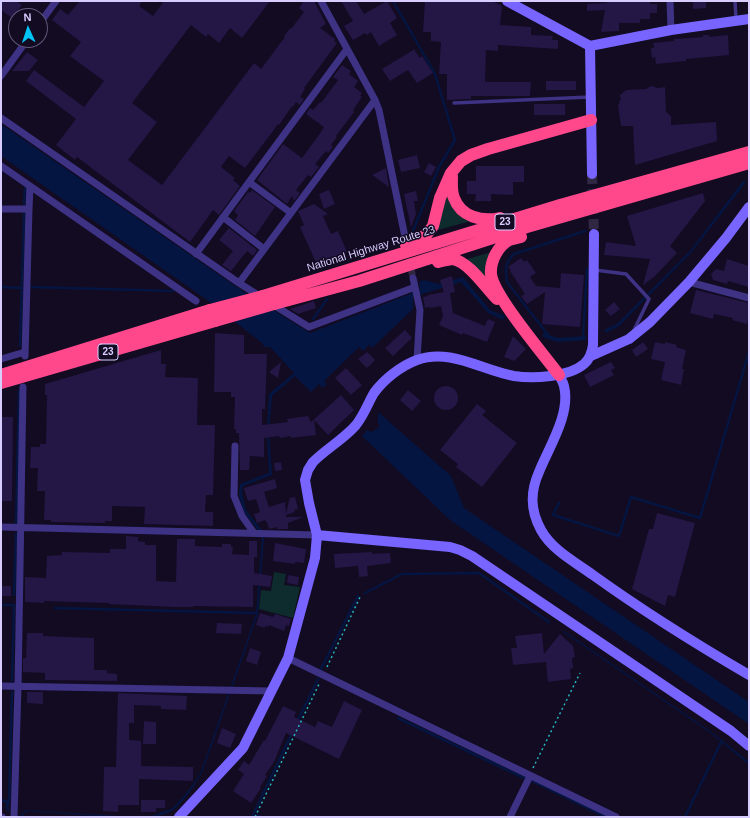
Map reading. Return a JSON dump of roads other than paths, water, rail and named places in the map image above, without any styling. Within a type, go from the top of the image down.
[{"type":"highway","name":"23","points":[[354,268],[427,234],[433,226],[440,198],[451,172],[461,161],[471,155],[591,120]]},
{"type":"highway","name":"National Highway Route 23","points":[[1,383],[212,315],[263,296],[560,205],[749,152]]},
{"type":"highway","name":"National Highway Route 23","points":[[1,374],[212,315],[274,304],[359,281],[528,227],[749,163]]},
{"type":"highway","name":"23","points":[[451,172],[454,199],[460,208],[468,215],[478,219],[492,220],[527,210],[560,205]]},
{"type":"highway","name":"23","points":[[559,375],[495,287],[491,275],[491,264],[499,250],[509,240],[554,226],[583,211]]},
{"type":"highway","name":"23","points":[[359,281],[452,259],[470,268],[488,289],[514,315]]},
{"type":"street","points":[[48,12],[56,1]]},
{"type":"street","points":[[321,1],[379,110],[405,237]]},
{"type":"street","points":[[507,1],[590,46],[671,30],[749,19]]},
{"type":"street","points":[[670,1],[671,30]]},
{"type":"street","points":[[590,46],[592,174]]},
{"type":"street","points":[[1,76],[21,48]]},
{"type":"street","points":[[196,254],[347,49]]},
{"type":"street","points":[[239,284],[375,100]]},
{"type":"street","points":[[1,118],[239,284],[309,327],[415,288]]},
{"type":"street","points":[[1,166],[196,301]]},
{"type":"street","points":[[249,182],[291,213]]},
{"type":"street","points":[[1,359],[25,354],[28,209],[30,186]]},
{"type":"street","points":[[590,356],[631,337],[650,322],[689,282],[726,238],[749,207]]},
{"type":"street","points":[[1,209],[28,209]]},
{"type":"street","points":[[223,217],[264,249]]},
{"type":"street","points":[[179,817],[243,748],[288,658],[315,558],[317,535],[306,492],[305,480],[308,470],[313,462],[356,425],[374,393],[382,384],[406,364],[417,360],[430,356],[443,356],[458,359],[500,373],[526,377],[559,375],[584,364],[590,356],[593,345],[594,234]]},
{"type":"street","points":[[413,278],[420,310],[417,360]]},
{"type":"street","points":[[689,282],[749,298]]},
{"type":"street","points":[[559,375],[564,385],[566,396],[563,417],[539,471],[532,494],[532,506],[541,530],[551,543],[562,553],[622,596],[749,675]]},
{"type":"street","points":[[14,817],[18,687],[23,387]]},
{"type":"street","points":[[235,446],[234,496],[242,516],[258,533]]},
{"type":"street","points":[[1,527],[317,535],[450,547],[472,556],[731,731],[749,746]]},
{"type":"street","points":[[288,658],[616,817]]},
{"type":"street","points":[[1,686],[271,691]]},
{"type":"street","points":[[510,817],[530,776]]},
{"type":"lane","points":[[735,1],[736,21]]},
{"type":"lane","points":[[454,103],[591,97]]},
{"type":"lane","points":[[594,270],[626,274],[648,298],[631,337]]},
{"type":"water","points":[[1,124],[244,292],[310,333],[420,290],[419,282],[424,280],[439,284],[463,277],[490,310],[505,316],[503,320],[488,313],[461,282],[413,297],[413,309],[372,348],[369,345],[363,351],[359,347],[324,381],[327,384],[323,388],[319,384],[311,392],[295,376],[272,396],[269,431],[272,475],[243,486],[242,493],[246,510],[261,529],[264,538],[258,614],[202,773],[190,792],[176,808],[168,813],[154,817],[149,817],[173,808],[200,774],[256,615],[262,538],[244,512],[239,496],[240,484],[269,473],[267,431],[269,394],[294,373],[270,347],[264,347],[263,344],[210,302],[1,156]]},
{"type":"water","points":[[743,181],[746,182],[690,254],[619,326],[606,333],[604,330],[618,323],[689,252]]},
{"type":"water","points":[[543,333],[558,338],[586,336],[586,340],[557,342],[543,337]]},
{"type":"water","points":[[378,412],[451,476],[464,508],[749,702],[749,724],[450,520],[362,436],[367,430],[371,432],[380,427],[378,423]]},
{"type":"water","points":[[564,631],[713,733],[749,762],[749,765],[712,734],[563,632]]},
{"type":"water","points":[[26,810],[134,817],[112,817],[27,811],[21,817],[18,817]]},
{"type":"waterway","points":[[393,1],[435,74],[455,140],[439,167],[413,234]]},
{"type":"waterway","points":[[24,204],[25,188]]},
{"type":"waterway","points":[[20,346],[24,214]]},
{"type":"waterway","points":[[547,336],[548,335],[507,282],[507,263],[514,254],[585,231]]},
{"type":"waterway","points":[[583,338],[587,269]]},
{"type":"waterway","points":[[1,287],[22,288]]},
{"type":"waterway","points":[[32,287],[173,291]]},
{"type":"waterway","points":[[313,319],[327,299]]},
{"type":"waterway","points":[[559,503],[553,515],[619,536],[631,497],[700,518],[749,352]]},
{"type":"waterway","points":[[16,523],[19,391]]},
{"type":"waterway","points":[[14,595],[16,534]]},
{"type":"waterway","points":[[365,593],[402,574],[479,573],[549,622]]},
{"type":"waterway","points":[[321,669],[358,596]]},
{"type":"waterway","points":[[1,605],[14,605],[12,681]]},
{"type":"waterway","points":[[55,608],[256,613]]},
{"type":"waterway","points":[[297,722],[318,679]]},
{"type":"waterway","points":[[8,810],[12,692]]},
{"type":"waterway","points":[[398,718],[524,778]]},
{"type":"waterway","points":[[252,817],[292,733]]},
{"type":"waterway","points":[[685,817],[721,742]]},
{"type":"waterway","points":[[532,781],[606,817]]},
{"type":"waterway","points":[[1,800],[8,802]]},
{"type":"waterway","points":[[257,815],[261,817]]},
{"type":"tunnel","points":[[592,174],[594,234]]},
{"type":"tunnel","points":[[407,248],[413,278]]}]
